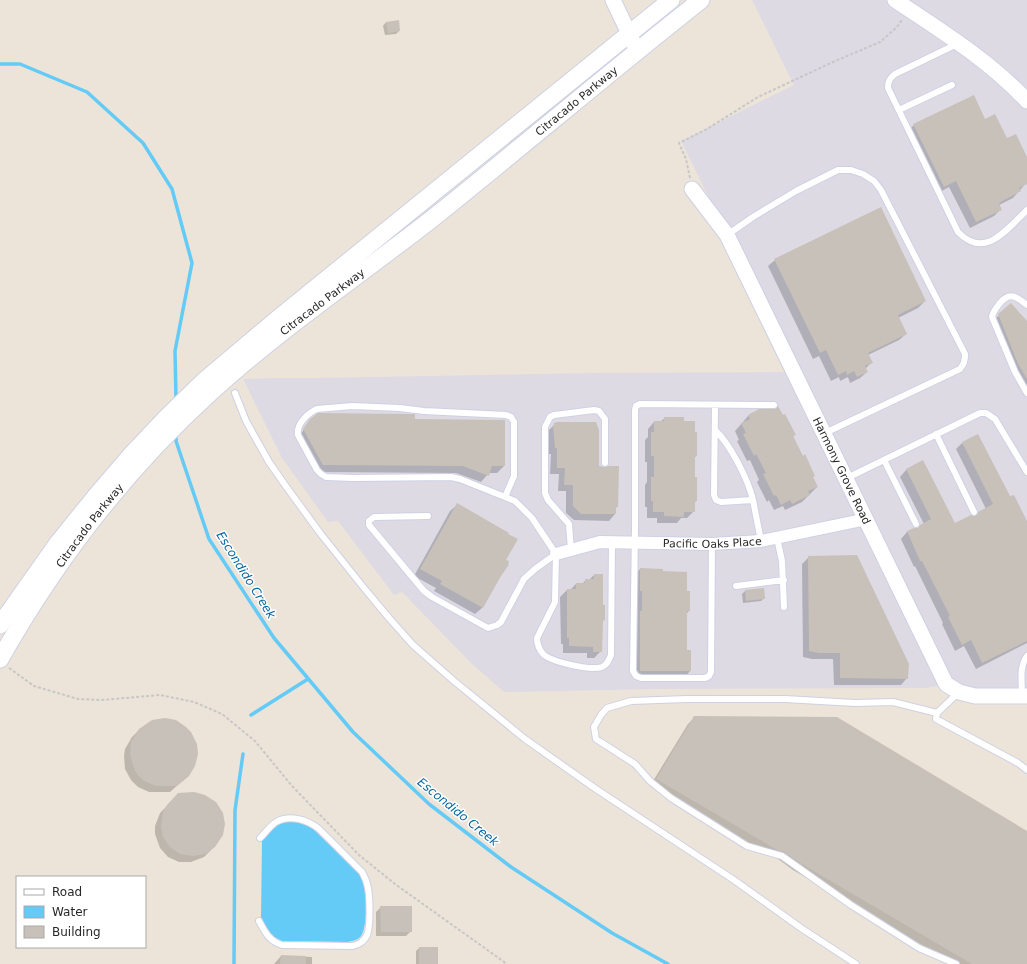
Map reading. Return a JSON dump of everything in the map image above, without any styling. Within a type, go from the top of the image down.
[{"type":"main road","name":"Citracado Parkway","points":[[0,625],[58,543],[174,428],[207,387],[280,317],[671,0]]},
{"type":"main road","name":"Citracado Parkway","points":[[207,387],[432,218],[701,0]]},
{"type":"main road","name":"Citracado Parkway","points":[[3,662],[18,627],[76,542],[99,502]]},
{"type":"street","points":[[613,0],[637,51]]},
{"type":"street","points":[[895,0],[959,43],[1010,82],[1027,101]]},
{"type":"street","name":"Harmony Grove Road","points":[[692,189],[727,235],[867,519],[946,684],[960,692],[975,696],[1024,696]]},
{"type":"street","name":"Pacific Oaks Place","points":[[556,554],[600,542],[712,544],[761,541],[867,519]]},
{"type":"lane","points":[[959,43],[895,74],[890,78],[888,88],[958,232],[964,238],[979,244],[987,243],[997,238],[1027,210]]},
{"type":"lane","points":[[899,110],[952,85]]},
{"type":"lane","points":[[727,235],[796,191],[838,170],[851,170],[863,174],[874,181],[882,190],[964,354],[964,364],[960,369],[825,433]]},
{"type":"lane","points":[[1027,305],[1017,297],[1008,296],[1004,298],[995,309],[992,317],[1015,372],[1027,393]]},
{"type":"lane","points":[[235,393],[246,420],[269,462],[285,485],[320,533],[364,588],[413,644],[454,681],[525,739],[609,798],[734,880],[801,928],[856,964]]},
{"type":"lane","points":[[712,544],[711,672],[709,676],[705,678],[641,678],[636,676],[633,672],[636,406],[640,404],[774,405]]},
{"type":"lane","points":[[715,405],[714,495],[716,500],[721,502],[753,500]]},
{"type":"lane","points":[[505,497],[514,476],[515,468],[514,422],[506,415],[352,406],[317,409],[298,426],[298,435],[318,470],[326,477],[451,477],[460,479],[505,497],[515,501],[532,518],[556,554],[555,602],[537,638],[537,644],[545,656],[583,668],[601,667],[609,660],[611,655],[612,542]]},
{"type":"lane","points":[[571,550],[569,524],[546,497],[545,427],[550,417],[554,415],[594,410],[599,411],[605,419],[605,463]]},
{"type":"lane","points":[[846,478],[980,413],[986,413],[995,419],[1027,472]]},
{"type":"lane","points":[[715,430],[728,445],[751,490],[761,541]]},
{"type":"lane","points":[[936,434],[974,512]]},
{"type":"lane","points":[[884,460],[916,524]]},
{"type":"lane","points":[[428,516],[374,517],[368,521],[369,525],[424,591],[488,628],[501,622],[524,579],[556,554]]},
{"type":"lane","points":[[777,538],[784,580],[784,607]]},
{"type":"lane","points":[[736,586],[784,580]]},
{"type":"lane","points":[[1024,696],[1022,668],[1023,662],[1027,656]]},
{"type":"lane","points":[[960,692],[937,713],[936,719],[1018,763],[1027,770]]},
{"type":"lane","points":[[937,713],[893,702],[855,703],[785,699],[687,699],[631,701],[607,708],[594,727],[596,739],[635,764],[650,781],[672,798],[747,846],[782,856],[851,905],[919,948],[956,964]]},
{"type":"lane","points":[[259,921],[268,936],[277,944],[282,945],[353,946],[361,944],[366,937],[369,925],[368,888],[362,872],[312,823],[299,819],[281,820],[275,823],[260,838]]},
{"type":"path","points":[[692,189],[686,159],[679,143],[758,97],[880,42],[896,28],[910,10]]},
{"type":"path","points":[[3,662],[34,686],[78,699],[102,700],[160,695],[194,702],[222,714],[255,741],[292,786],[359,855],[395,884],[507,964]]},
{"type":"shaded area","points":[[752,0],[1027,0],[1027,696],[975,696],[946,684],[926,688],[656,689],[504,692],[472,664],[402,592],[394,595],[338,521],[328,522],[282,458],[243,379],[594,373],[795,372],[681,141],[794,85]]},
{"type":"water","points":[[289,821],[300,821],[310,826],[361,875],[365,882],[366,888],[366,919],[363,932],[358,939],[347,942],[280,941],[270,935],[266,929],[261,918],[262,840],[274,826]]},
{"type":"building","points":[[399,20],[400,31],[388,33],[386,22]]},
{"type":"building","points":[[974,95],[985,119],[995,114],[1007,138],[1016,134],[1027,157],[1027,184],[1019,188],[1021,191],[999,203],[1002,210],[976,222],[956,181],[944,187],[913,124]]},
{"type":"building","points":[[881,207],[926,301],[898,315],[907,334],[868,353],[873,363],[865,366],[868,372],[857,377],[854,371],[847,375],[846,371],[838,375],[826,350],[820,353],[774,259]]},
{"type":"building","points":[[1011,303],[1027,321],[1027,379],[1018,364],[998,314]]},
{"type":"building","points":[[778,406],[783,415],[785,414],[796,435],[793,436],[803,456],[805,454],[815,476],[813,477],[818,487],[808,491],[810,495],[792,504],[790,500],[781,505],[776,495],[774,496],[763,474],[766,473],[756,454],[754,456],[743,434],[746,433],[741,423],[750,419],[748,415],[759,409],[774,409]]},
{"type":"building","points":[[318,413],[415,414],[415,419],[505,420],[505,466],[492,466],[489,476],[463,466],[323,465],[303,429],[310,419]]},
{"type":"building","points":[[664,417],[684,417],[684,421],[695,421],[695,432],[697,432],[695,477],[697,477],[697,501],[695,501],[695,512],[684,512],[684,517],[664,516],[664,512],[653,512],[653,501],[651,501],[651,477],[654,477],[654,456],[651,456],[651,432],[654,432],[654,421],[664,421]]},
{"type":"building","points":[[596,422],[599,430],[599,466],[619,466],[618,507],[616,507],[616,514],[581,514],[573,506],[573,485],[564,485],[565,468],[557,468],[557,448],[555,448],[553,427],[554,423]]},
{"type":"building","points":[[978,434],[1010,496],[1014,495],[1027,521],[1027,641],[982,663],[971,640],[962,645],[948,617],[950,616],[922,561],[920,561],[907,531],[918,528],[920,525],[931,519],[906,469],[923,460],[955,523],[971,515],[976,516],[978,512],[993,504],[962,442]]},
{"type":"building","points":[[457,503],[518,539],[506,560],[509,561],[508,566],[483,608],[440,584],[442,581],[420,569]]},
{"type":"building","points":[[857,555],[909,664],[908,679],[840,678],[840,653],[819,653],[809,651],[808,556]]},
{"type":"building","points":[[640,568],[687,572],[687,591],[690,591],[690,611],[687,611],[687,650],[691,650],[691,671],[640,671],[640,611],[642,611],[642,591],[640,591]]},
{"type":"building","points":[[594,574],[603,574],[603,605],[605,605],[605,620],[603,620],[602,652],[593,652],[593,647],[569,646],[569,638],[567,638],[567,589],[576,589],[576,583],[585,583],[585,579],[594,579]]},
{"type":"building","points":[[764,588],[765,599],[746,601],[745,590]]},
{"type":"building","points":[[694,716],[837,717],[1027,831],[1027,964],[972,964],[800,863],[784,852],[777,850],[656,779]]},
{"type":"building","points":[[165,718],[176,720],[186,727],[191,732],[197,744],[198,754],[195,766],[189,776],[177,786],[156,786],[144,781],[137,774],[130,755],[131,742],[139,729],[152,720]]},
{"type":"building","points":[[194,792],[205,795],[216,802],[223,813],[225,824],[223,835],[215,847],[206,854],[192,856],[180,854],[170,847],[163,837],[161,827],[163,812],[178,793]]},
{"type":"building","points":[[380,906],[412,906],[412,932],[381,932]]},
{"type":"building","points":[[419,947],[438,947],[438,964],[419,964]]},
{"type":"building","points":[[281,955],[306,956],[306,964],[280,964]]},
{"type":"waterway","name":"Escondido Creek","points":[[0,64],[20,64],[87,92],[143,143],[172,189],[192,263],[175,351],[176,401]]},
{"type":"waterway","name":"Escondido Creek","points":[[176,433],[176,441],[209,539],[274,638],[353,732],[429,804],[511,867],[612,933],[668,964]]},
{"type":"waterway","points":[[251,715],[308,679]]},
{"type":"waterway","points":[[234,964],[235,810],[243,754]]}]
